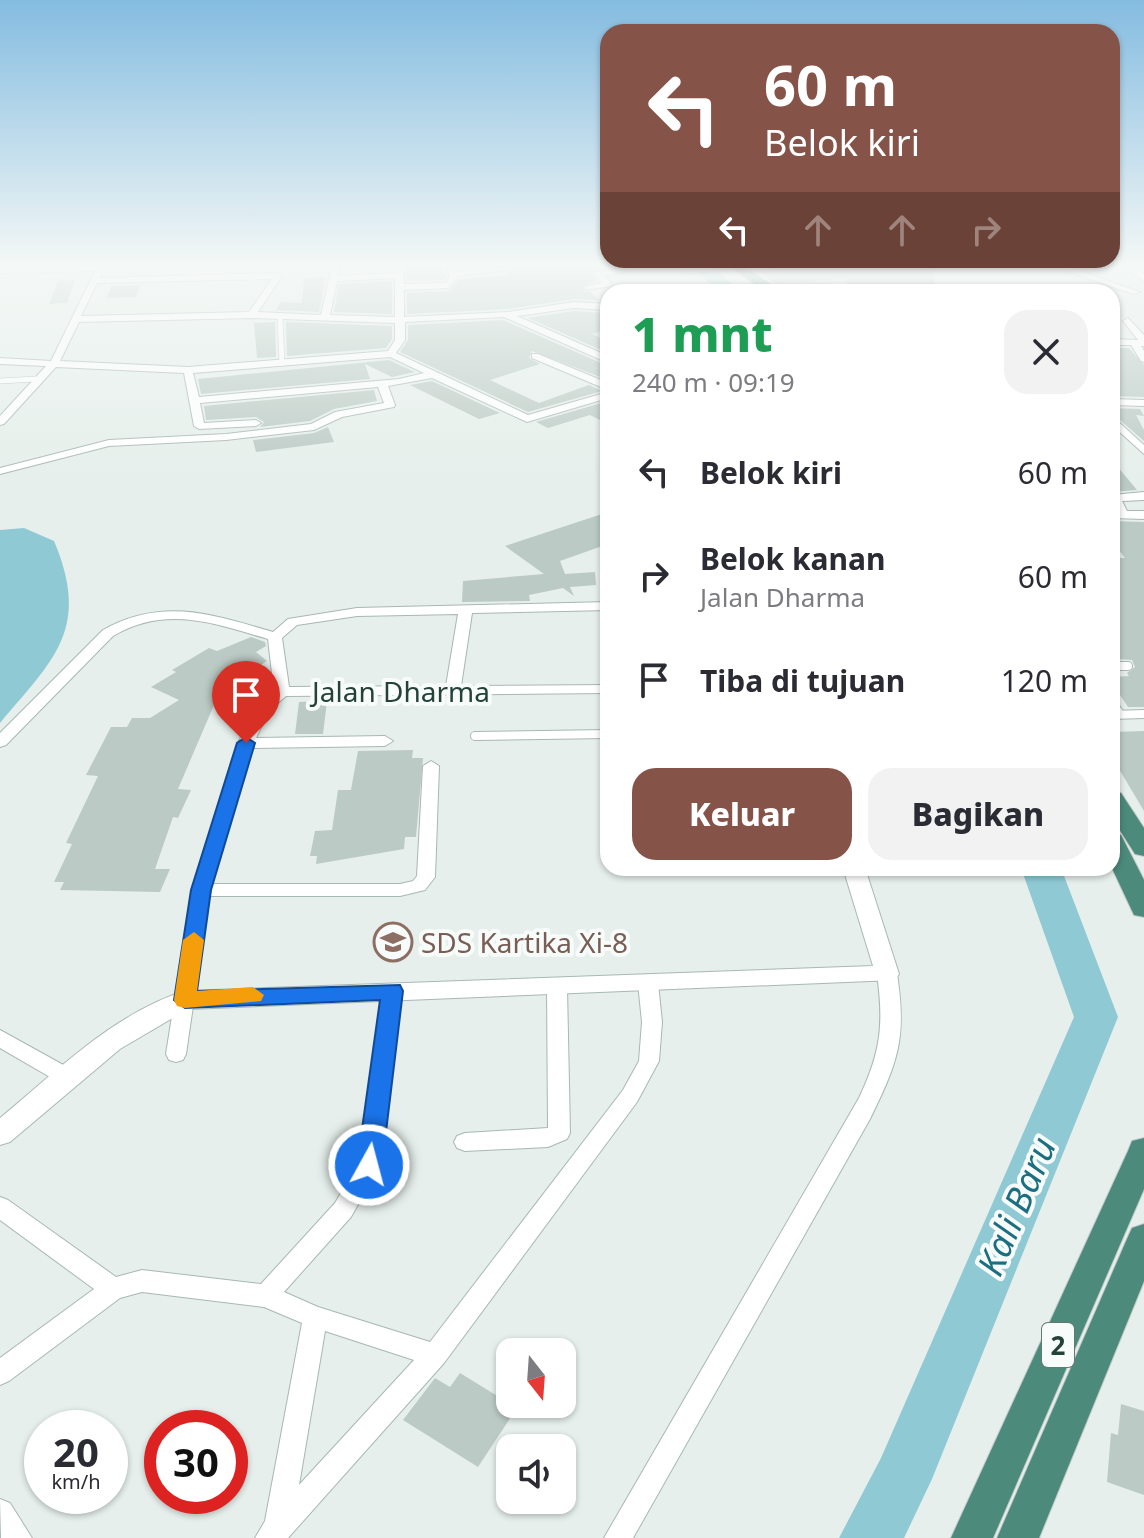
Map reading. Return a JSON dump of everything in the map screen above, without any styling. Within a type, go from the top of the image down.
[{"type":"highway","points":[[1120,810],[1144,848]]},
{"type":"highway","points":[[1120,858],[1144,908]]},
{"type":"highway","name":"2","points":[[972,1538],[1144,1151]]},
{"type":"highway","name":"2","points":[[1018,1538],[1144,1239]]},
{"type":"street","points":[[0,422],[4,411],[55,362],[68,338]]},
{"type":"street","points":[[391,354],[400,338]]},
{"type":"street","points":[[558,338],[600,356]]},
{"type":"street","points":[[1120,342],[1141,343],[1144,359]]},
{"type":"street","points":[[0,361],[188,370],[391,354],[527,419],[600,397]]},
{"type":"street","points":[[535,356],[600,384]]},
{"type":"street","points":[[188,370],[198,424],[202,427],[336,415],[390,405],[381,382]]},
{"type":"street","points":[[193,401],[435,374]]},
{"type":"street","points":[[1120,402],[1144,403]]},
{"type":"street","points":[[0,471],[109,443],[273,432],[318,426],[336,415]]},
{"type":"street","points":[[1120,427],[1144,451]]},
{"type":"street","points":[[1120,498],[1144,496]]},
{"type":"street","points":[[1120,515],[1144,515]]},
{"type":"street","points":[[275,637],[293,622],[319,617],[600,606]]},
{"type":"street","points":[[453,691],[466,609]]},
{"type":"street","points":[[0,742],[108,633],[130,620],[184,614],[275,637]]},
{"type":"street","points":[[275,637],[282,692]]},
{"type":"street","name":"Jalan Dharma","points":[[176,1054],[201,890],[246,743],[262,709],[282,692],[600,689]]},
{"type":"street","points":[[246,743],[385,741]]},
{"type":"street","points":[[201,890],[400,890],[419,886],[426,877],[431,766]]},
{"type":"street","points":[[618,1538],[853,1130],[891,1054],[894,1021],[887,974],[856,876]]},
{"type":"street","points":[[0,1134],[137,1023],[185,1000],[887,974]]},
{"type":"street","points":[[274,1534],[435,1355],[630,1096],[649,1061],[652,1022],[648,983]]},
{"type":"street","points":[[465,1142],[548,1138],[559,1133],[557,987]]},
{"type":"street","points":[[266,1296],[343,1210],[369,1165],[392,991]]},
{"type":"street","points":[[0,1038],[69,1078]]},
{"type":"street","points":[[0,1207],[113,1289]]},
{"type":"street","points":[[0,1373],[113,1289],[142,1281],[266,1296],[315,1317],[435,1355]]},
{"type":"street","points":[[274,1534],[315,1317]]},
{"type":"street","points":[[0,1513],[18,1538]]},
{"type":"lane","points":[[281,338],[282,363]]},
{"type":"lane","points":[[0,381],[36,379]]},
{"type":"lane","points":[[1120,666],[1128,666]]},
{"type":"lane","points":[[1120,715],[1144,714]]},
{"type":"lane","points":[[475,736],[600,734]]},
{"type":"water","points":[[24,528],[54,541],[65,571],[69,598],[67,620],[51,660],[0,723],[0,530]]},
{"type":"building","points":[[255,338],[275,338],[276,357],[257,358]]},
{"type":"building","points":[[286,338],[392,338],[386,348],[287,356]]},
{"type":"building","points":[[544,338],[600,362],[600,377],[532,351],[529,358],[540,364],[490,380],[539,403],[589,385],[600,392],[528,412],[400,352],[408,340]]},
{"type":"building","points":[[573,338],[600,338],[600,350]]},
{"type":"building","points":[[1120,348],[1129,348],[1144,365],[1144,397],[1120,396]]},
{"type":"building","points":[[389,360],[415,372],[392,377],[365,364],[370,379],[201,394],[198,379]]},
{"type":"building","points":[[432,381],[500,413],[479,419],[410,385]]},
{"type":"building","points":[[374,390],[377,401],[334,409],[310,421],[260,427],[264,422],[256,417],[206,420],[204,406]]},
{"type":"building","points":[[600,403],[600,420],[590,415],[548,428],[536,422]]},
{"type":"building","points":[[1120,408],[1140,409],[1144,416],[1136,415],[1144,430],[1144,441],[1120,420]]},
{"type":"building","points":[[328,427],[334,442],[256,452],[253,440],[314,433]]},
{"type":"building","points":[[1120,470],[1137,490],[1120,491]]},
{"type":"building","points":[[600,515],[600,547],[560,561],[565,574],[595,572],[596,585],[570,587],[574,596],[563,588],[529,595],[530,601],[462,602],[463,581],[544,574],[505,546]]},
{"type":"building","points":[[1120,521],[1144,522],[1144,707],[1128,707],[1120,695],[1120,677],[1129,676],[1127,673],[1135,667],[1132,660],[1120,659],[1120,558],[1125,558],[1120,551]]},
{"type":"building","points":[[251,637],[265,642],[266,646],[256,652],[267,661],[245,675],[254,679],[214,705],[178,789],[191,790],[178,818],[173,817],[155,869],[170,869],[160,892],[60,890],[64,882],[54,882],[72,844],[66,843],[98,776],[86,775],[111,727],[127,727],[132,718],[150,718],[179,700],[151,687],[176,672],[172,670],[209,648],[217,651]]},
{"type":"building","points":[[327,701],[323,734],[295,734],[299,702]]},
{"type":"building","points":[[1144,731],[1144,811],[1120,771],[1120,732]]},
{"type":"building","points":[[413,750],[412,758],[423,758],[416,837],[405,837],[404,849],[316,864],[317,856],[310,856],[315,831],[332,830],[338,790],[351,790],[358,751]]},
{"type":"building","points":[[460,1373],[496,1395],[496,1418],[510,1418],[500,1434],[496,1434],[496,1440],[478,1467],[403,1420],[435,1378],[450,1387]]},
{"type":"building","points":[[1121,1404],[1144,1411],[1144,1495],[1107,1482],[1111,1433],[1118,1435]]},
{"type":"waterway","name":"Kali Baru","points":[[870,1538],[902,1479],[1096,1017],[1044,876]]},
{"type":"slow traffic","points":[[194,940],[185,1000],[253,995]]},
{"type":"place","name":"SDS Kartika Xi-8","points":[[393,942]]},
{"type":"route","points":[[246,743],[201,890],[185,1000],[220,996],[392,991],[369,1165]]}]
